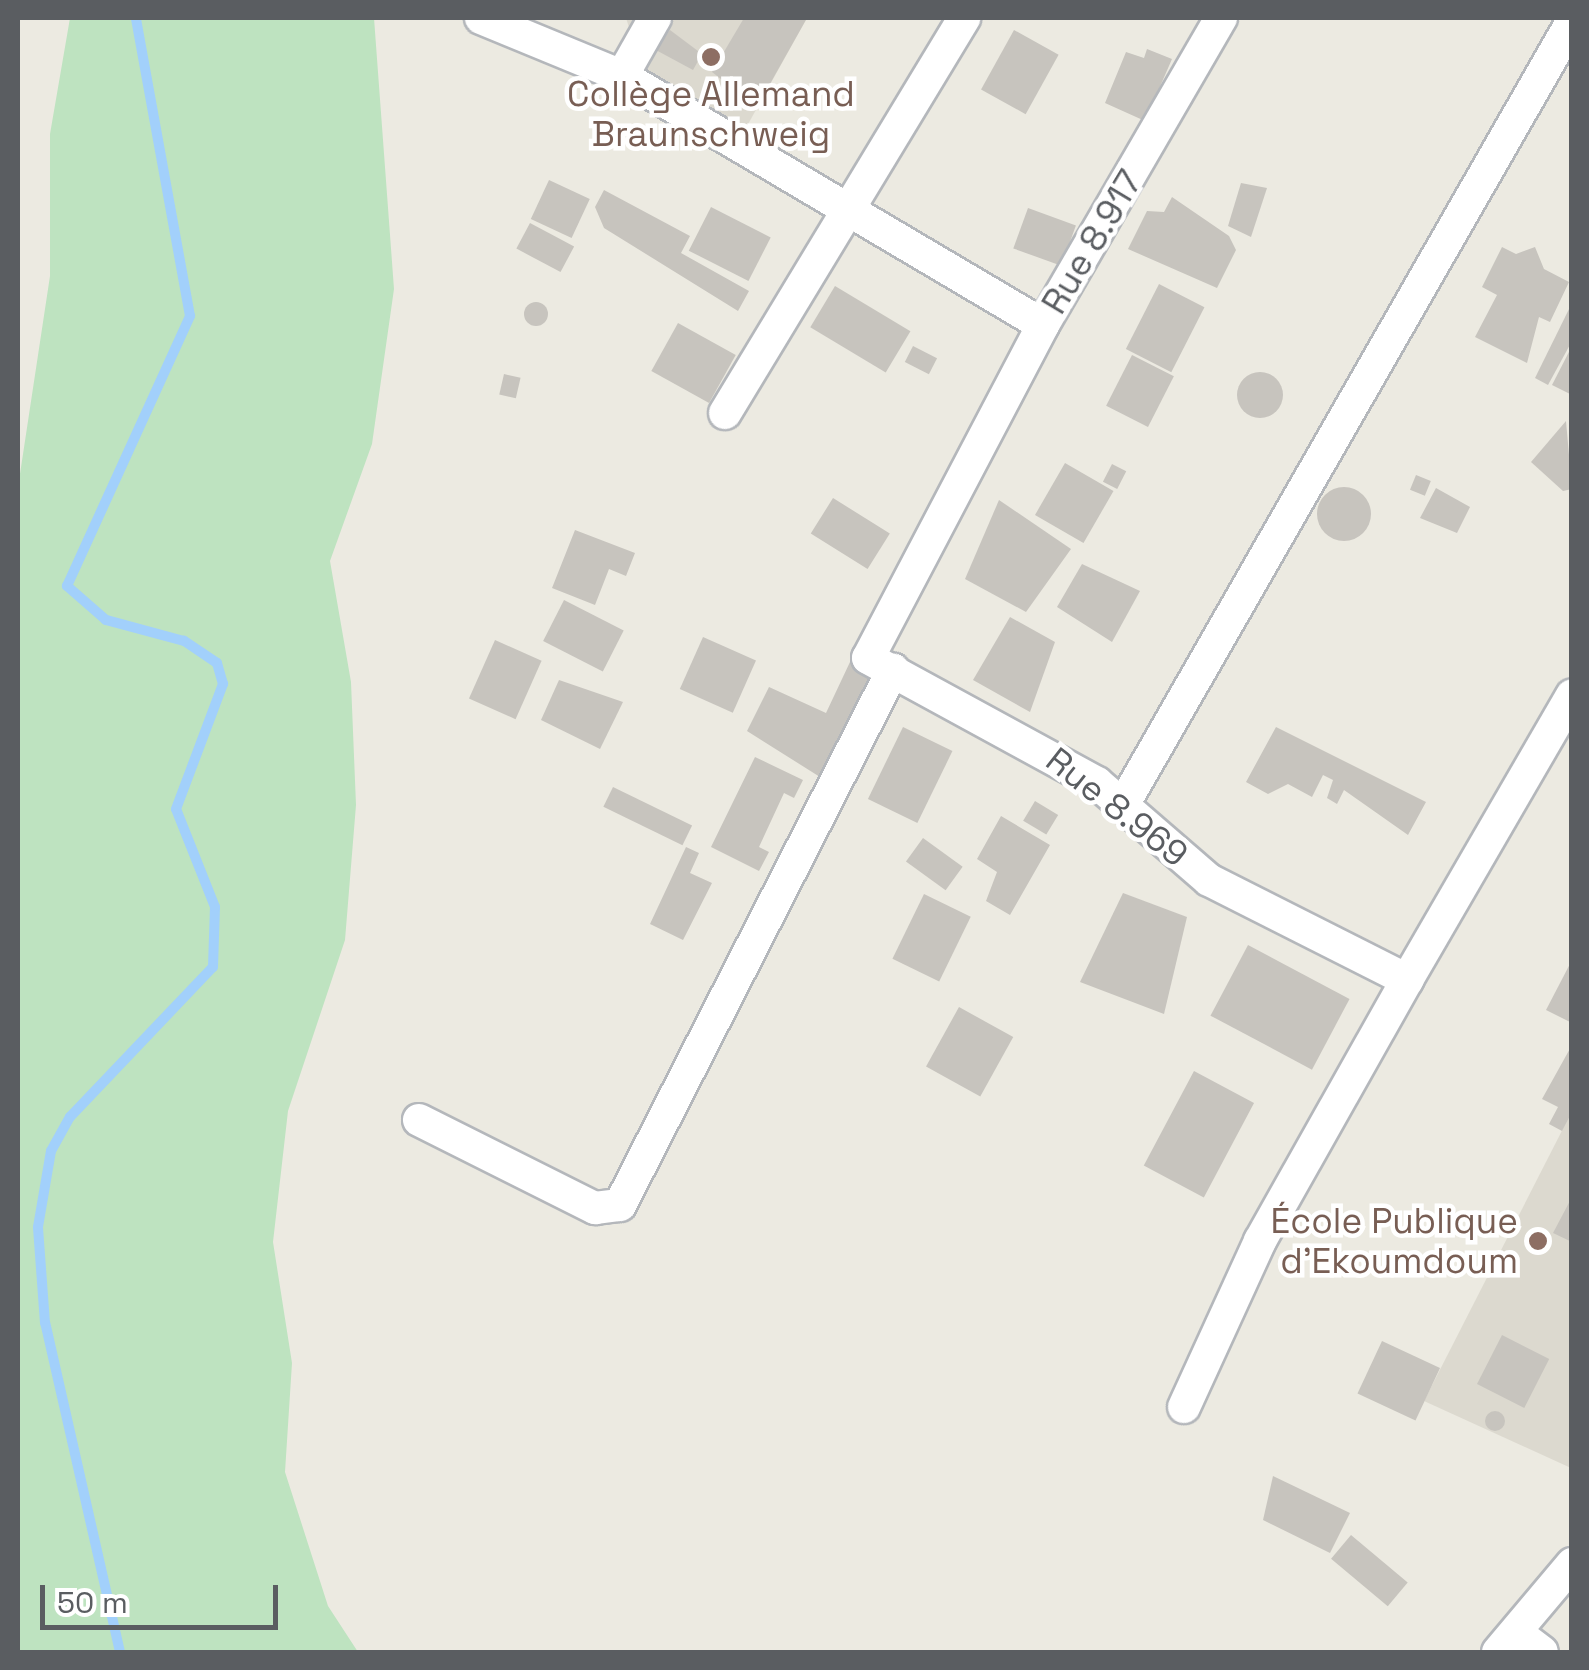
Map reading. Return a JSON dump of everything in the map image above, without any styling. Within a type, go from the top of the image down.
[{"type":"street","name":"Rue 8.917","points":[[481,18],[622,76],[847,217],[1043,325],[1221,18]]},
{"type":"street","points":[[622,76],[655,18]]},
{"type":"street","points":[[725,413],[964,18]]},
{"type":"street","points":[[1123,805],[1572,22]]},
{"type":"street","points":[[419,1120],[595,1208],[620,1205],[893,670],[868,658],[1043,325]]},
{"type":"street","name":"Rue 8.969","points":[[893,670],[1034,742],[1123,805],[1209,880],[1407,980]]},
{"type":"street","points":[[1184,1407],[1260,1241],[1572,695]]},
{"type":"street","points":[[1519,1646],[1572,1564]]},
{"type":"shaded area","name":"Collège Allemand Braunschweig","points":[[626,18],[807,18],[737,144],[650,92]]},
{"type":"shaded area","name":"École Publique d'Ekoumdoum","points":[[1571,1113],[1571,1468],[1424,1401]]},
{"type":"green space","points":[[70,18],[374,18],[394,289],[372,444],[330,561],[351,682],[356,805],[345,940],[288,1111],[273,1242],[292,1363],[285,1472],[328,1606],[358,1652],[18,1652],[18,487],[50,276],[50,134]]},
{"type":"building","points":[[744,18],[807,18],[757,107],[712,72]]},
{"type":"building","points":[[670,30],[702,54],[693,70],[654,49]]},
{"type":"building","points":[[1014,30],[1059,55],[1026,114],[981,89]]},
{"type":"building","points":[[1147,49],[1172,59],[1145,121],[1105,103],[1126,52],[1144,58]]},
{"type":"building","points":[[549,180],[590,199],[572,238],[531,219]]},
{"type":"building","points":[[1241,183],[1267,188],[1251,237],[1228,226]]},
{"type":"building","points":[[604,190],[690,236],[681,253],[749,291],[738,311],[604,228],[595,207]]},
{"type":"building","points":[[1172,197],[1229,236],[1236,250],[1217,288],[1128,249],[1147,211],[1164,212]]},
{"type":"building","points":[[711,207],[771,237],[748,281],[689,251]]},
{"type":"building","points":[[1028,208],[1076,225],[1061,266],[1013,248]]},
{"type":"building","points":[[530,223],[574,246],[561,272],[516,249]]},
{"type":"building","points":[[1502,247],[1516,254],[1535,247],[1544,269],[1569,282],[1550,322],[1539,317],[1527,363],[1475,337],[1497,295],[1482,287]]},
{"type":"building","points":[[1159,284],[1204,307],[1171,372],[1126,349]]},
{"type":"building","points":[[835,286],[910,331],[886,372],[810,327]]},
{"type":"building","points":[[536,302],[548,314],[536,326],[524,314]]},
{"type":"building","points":[[1572,303],[1572,341],[1548,385],[1535,378]]},
{"type":"building","points":[[678,323],[736,355],[709,403],[651,371]]},
{"type":"building","points":[[913,346],[937,358],[929,374],[905,362]]},
{"type":"building","points":[[1572,346],[1572,395],[1552,385]]},
{"type":"building","points":[[1132,355],[1174,376],[1148,427],[1106,406]]},
{"type":"building","points":[[1260,372],[1277,378],[1283,395],[1277,412],[1260,418],[1243,412],[1237,395],[1243,378]]},
{"type":"building","points":[[504,374],[521,378],[516,398],[499,394]]},
{"type":"building","points":[[1566,421],[1572,489],[1563,491],[1531,462]]},
{"type":"building","points":[[1065,463],[1113,491],[1083,543],[1035,515]]},
{"type":"building","points":[[1112,464],[1126,471],[1117,489],[1103,482]]},
{"type":"building","points":[[1416,475],[1431,481],[1425,496],[1410,490]]},
{"type":"building","points":[[1344,487],[1363,495],[1371,514],[1363,533],[1344,541],[1325,533],[1317,514],[1325,495]]},
{"type":"building","points":[[1436,488],[1470,507],[1457,533],[1420,518]]},
{"type":"building","points":[[833,498],[890,534],[868,569],[811,534]]},
{"type":"building","points":[[999,500],[1071,549],[1026,612],[965,579]]},
{"type":"building","points":[[575,530],[635,553],[626,576],[609,569],[595,605],[552,588]]},
{"type":"building","points":[[1082,564],[1140,591],[1112,642],[1057,607]]},
{"type":"building","points":[[564,600],[624,630],[603,671],[543,641]]},
{"type":"building","points":[[1010,617],[1055,642],[1030,712],[973,680]]},
{"type":"building","points":[[703,637],[756,661],[733,713],[680,689]]},
{"type":"building","points":[[495,640],[542,661],[516,719],[469,698]]},
{"type":"building","points":[[850,662],[873,673],[820,777],[747,731],[769,687],[826,713]]},
{"type":"building","points":[[559,680],[623,702],[600,749],[541,720]]},
{"type":"building","points":[[903,727],[952,751],[917,823],[868,799]]},
{"type":"building","points":[[1276,727],[1426,802],[1408,835],[1344,790],[1337,804],[1327,798],[1333,780],[1323,775],[1312,797],[1288,784],[1268,794],[1246,782]]},
{"type":"building","points":[[755,757],[803,780],[794,798],[784,793],[759,847],[769,852],[759,871],[711,847]]},
{"type":"building","points":[[613,787],[692,826],[682,845],[603,807]]},
{"type":"building","points":[[1035,801],[1058,815],[1046,835],[1023,821]]},
{"type":"building","points":[[1001,816],[1050,845],[1010,915],[986,901],[997,872],[977,859]]},
{"type":"building","points":[[923,838],[963,867],[946,890],[906,861]]},
{"type":"building","points":[[686,847],[699,853],[690,873],[712,883],[683,940],[650,924]]},
{"type":"building","points":[[1123,893],[1187,917],[1164,1014],[1080,982]]},
{"type":"building","points":[[924,894],[971,917],[939,982],[892,959]]},
{"type":"building","points":[[1248,945],[1350,999],[1312,1070],[1210,1016]]},
{"type":"building","points":[[1572,960],[1572,1023],[1546,1010]]},
{"type":"building","points":[[959,1007],[1013,1037],[980,1097],[926,1066]]},
{"type":"building","points":[[1572,1045],[1571,1114],[1562,1131],[1549,1124],[1558,1107],[1542,1099]]},
{"type":"building","points":[[1194,1071],[1254,1103],[1204,1197],[1144,1165]]},
{"type":"building","points":[[1572,1197],[1572,1242],[1553,1233]]},
{"type":"building","points":[[1502,1335],[1549,1359],[1524,1408],[1477,1384]]},
{"type":"building","points":[[1382,1341],[1440,1368],[1415,1421],[1357,1394]]},
{"type":"building","points":[[1495,1411],[1505,1421],[1495,1431],[1485,1421]]},
{"type":"building","points":[[1273,1476],[1350,1513],[1330,1553],[1263,1520]]},
{"type":"building","points":[[1351,1535],[1408,1583],[1388,1606],[1331,1559]]},
{"type":"waterway","points":[[120,1652],[45,1323],[38,1227],[51,1151],[70,1117],[213,967],[215,907],[176,809],[223,684],[217,663],[184,641],[106,620],[67,586],[190,316],[136,18]]},
{"type":"place","name":"Collège Allemand Braunschweig","points":[[711,57]]},
{"type":"place","name":"École Publique d'Ekoumdoum","points":[[1538,1241]]}]
